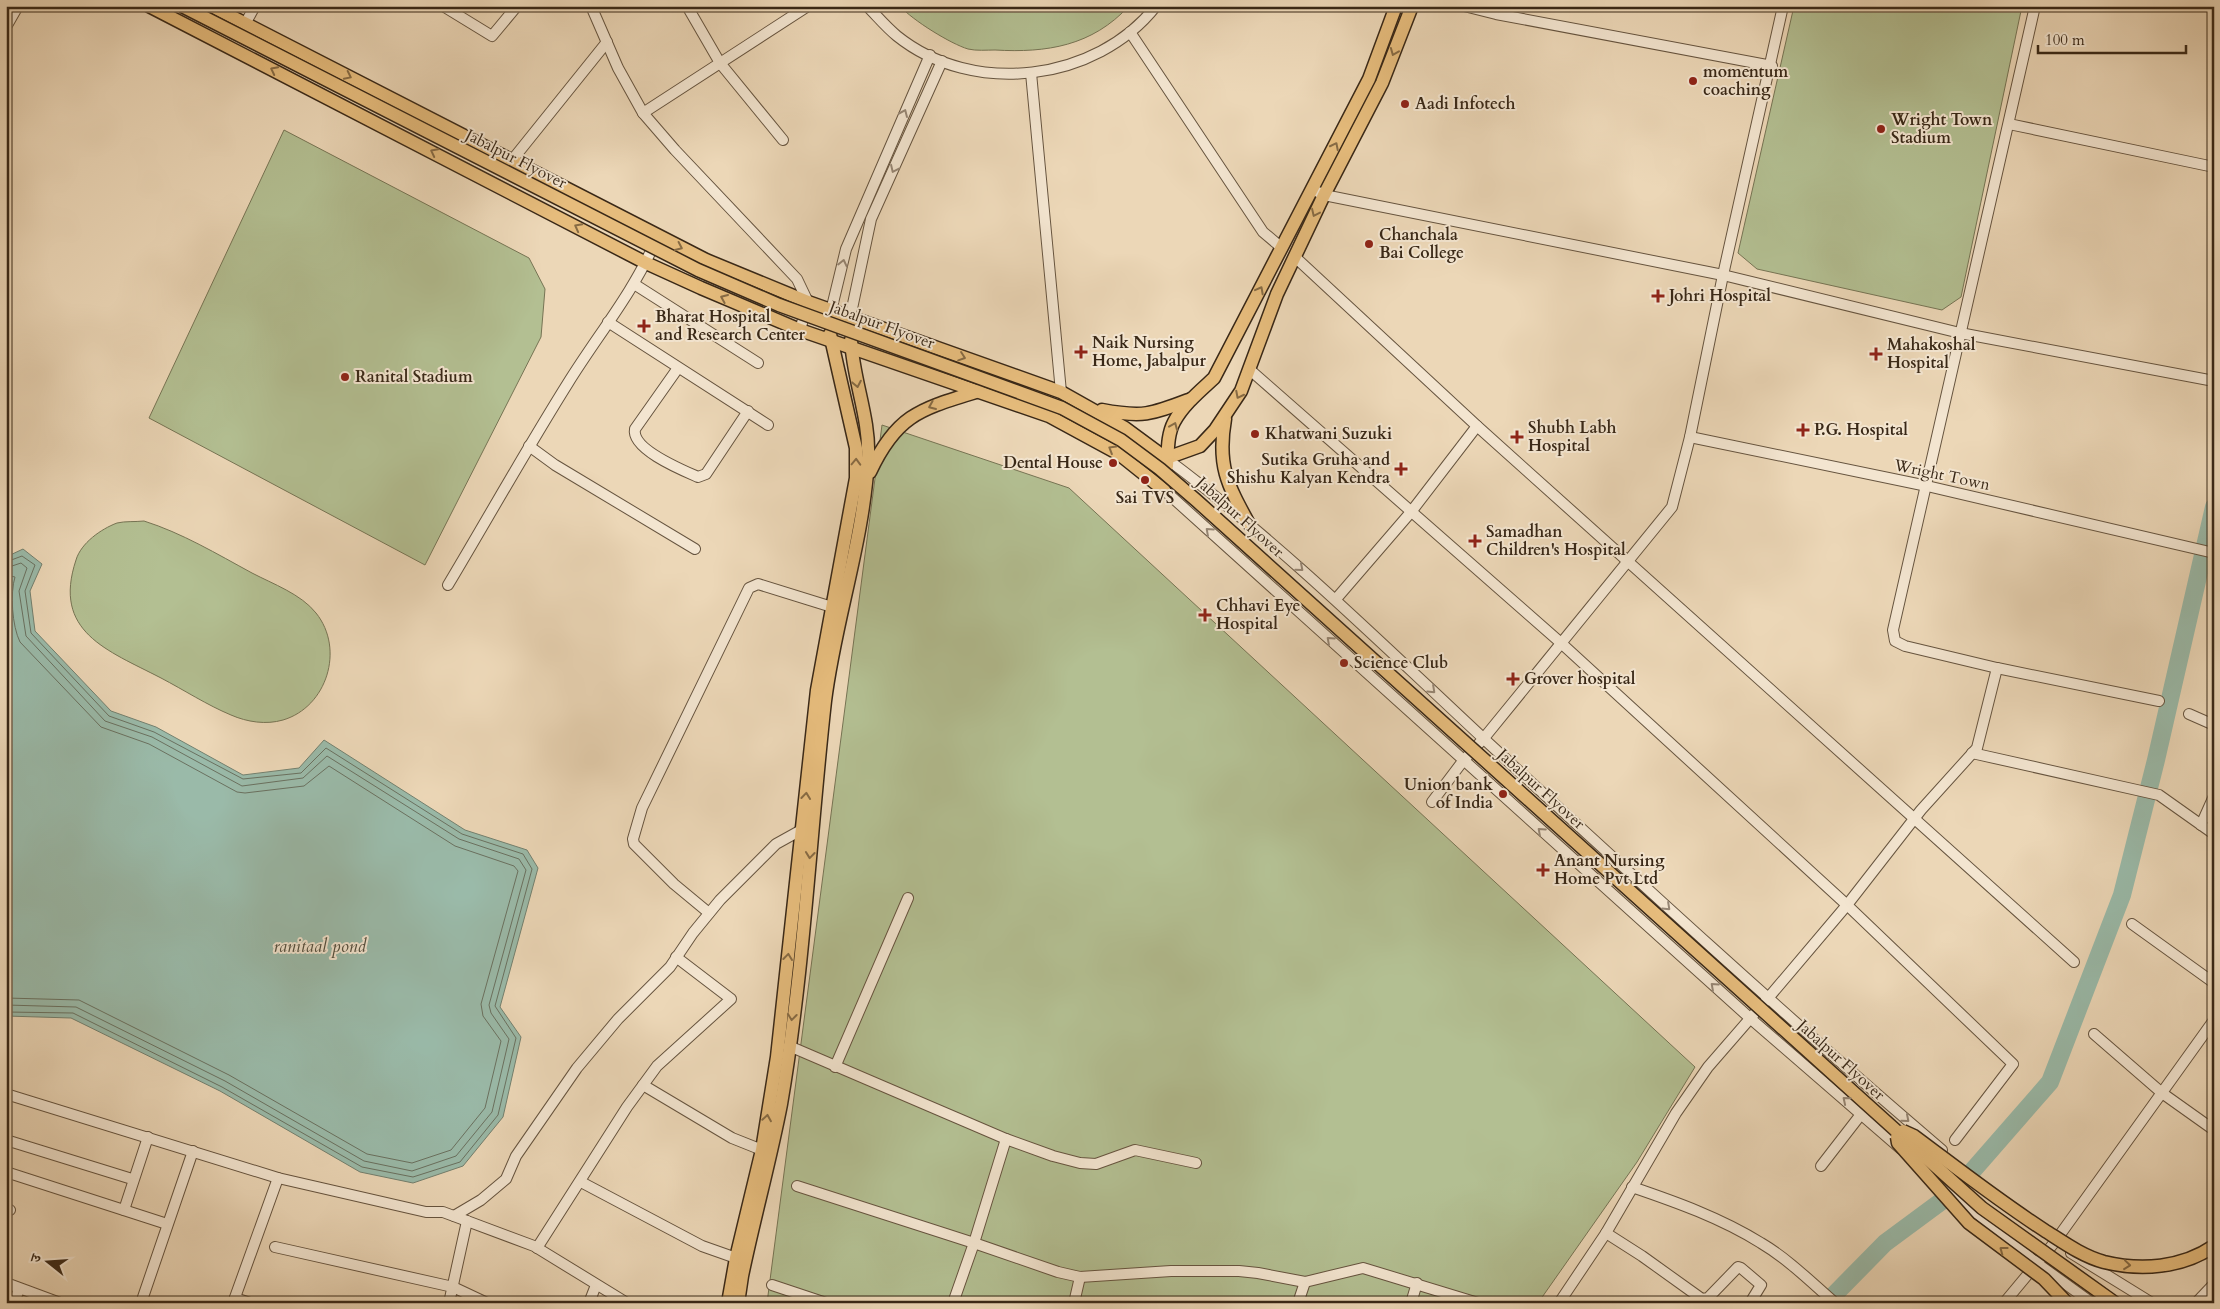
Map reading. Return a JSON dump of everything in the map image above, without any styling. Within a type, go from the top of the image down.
[{"type":"main road","points":[[148,6],[304,84],[646,263],[800,330],[1048,416],[1093,438],[1133,464],[1164,490]]},
{"type":"main road","name":"Jabalpur Flyover","points":[[182,6],[698,270],[779,305],[1062,408],[1121,440],[1160,469],[1197,501],[1982,1208],[2115,1303]]},
{"type":"main road","points":[[211,6],[513,159],[658,237],[706,260],[831,311],[1061,392],[1095,409],[1125,428],[1167,459]]},
{"type":"main road","points":[[1133,464],[1167,459],[1200,446],[1225,416],[1241,391],[1277,294],[1295,257],[1318,192],[1370,79],[1396,6]]},
{"type":"main road","points":[[1164,490],[1169,440],[1174,422],[1191,399],[1214,378],[1282,248],[1318,192],[1382,83],[1412,6]]},
{"type":"main road","points":[[304,84],[317,61]]},
{"type":"main road","points":[[728,1303],[736,1258],[762,1150],[777,1057],[817,690],[850,520],[856,478],[856,448],[829,339],[831,311]]},
{"type":"main road","points":[[738,1303],[742,1276],[774,1140],[789,1046],[826,695],[865,481],[868,436],[852,347],[850,318]]},
{"type":"main road","points":[[865,481],[882,447],[906,419],[934,405],[979,391]]},
{"type":"main road","points":[[1095,409],[1130,415],[1152,414],[1191,399]]},
{"type":"main road","points":[[1225,416],[1221,443],[1224,469],[1229,487],[1249,524]]},
{"type":"main road","points":[[1893,1128],[1914,1136],[2016,1212],[2084,1255],[2126,1266],[2150,1267],[2176,1263],[2201,1254],[2214,1246]]},
{"type":"main road","points":[[1893,1128],[1898,1143],[1969,1223],[2044,1279],[2067,1303]]},
{"type":"street","points":[[6,27],[18,6]]},
{"type":"street","points":[[245,24],[255,6]]},
{"type":"street","points":[[443,6],[492,36],[517,6]]},
{"type":"street","points":[[591,6],[618,68],[643,113],[675,150],[797,280],[808,302],[800,330]]},
{"type":"street","points":[[687,6],[720,63],[783,140]]},
{"type":"street","points":[[643,113],[808,6]]},
{"type":"street","points":[[867,6],[897,36],[930,55],[942,61],[992,74],[1046,72],[1098,55],[1142,23],[1156,6]]},
{"type":"street","points":[[1464,6],[1496,14],[1772,66]]},
{"type":"street","points":[[1432,802],[1463,760],[1484,738],[1672,507],[1690,438],[1723,275],[1772,66],[1784,6]]},
{"type":"street","points":[[2035,6],[1893,630],[1895,641],[1905,646],[1997,668],[2159,701]]},
{"type":"street","points":[[1130,32],[1263,232],[1282,248]]},
{"type":"street","points":[[513,159],[607,42]]},
{"type":"street","points":[[831,311],[846,249],[930,55]]},
{"type":"street","points":[[850,318],[871,219],[942,61]]},
{"type":"street","points":[[1031,73],[1061,392]]},
{"type":"street","points":[[2009,124],[2214,167]]},
{"type":"street","points":[[1318,192],[1723,275],[1960,333],[2214,381]]},
{"type":"street","points":[[448,585],[510,483],[529,446],[634,284],[658,237]]},
{"type":"street","points":[[1295,257],[1477,426],[2074,962]]},
{"type":"street","points":[[634,284],[758,363]]},
{"type":"street","points":[[608,322],[768,425]]},
{"type":"street","points":[[678,368],[635,429],[634,434],[637,442],[645,449],[698,477],[706,474],[748,411]]},
{"type":"street","points":[[1249,369],[1561,643],[1846,905],[2013,1064],[1955,1140]]},
{"type":"street","points":[[1336,599],[1411,512],[1477,426]]},
{"type":"street","name":"Wright Town","points":[[1690,438],[1927,486],[2214,553]]},
{"type":"street","points":[[529,446],[555,465],[695,549]]},
{"type":"street","points":[[1167,459],[1249,524],[1336,599],[1767,999],[1974,1178],[2054,1243],[2152,1303]]},
{"type":"street","points":[[1164,490],[1751,1019],[1862,1113],[1934,1179],[2038,1264],[2092,1303]]},
{"type":"street","points":[[709,913],[674,884],[634,844],[633,838],[642,808],[749,588],[758,584],[832,607]]},
{"type":"street","points":[[1559,1303],[1606,1233],[1676,1113],[1708,1067],[1751,1019],[1846,905],[1915,818],[1977,748],[1997,668]]},
{"type":"street","points":[[2189,714],[2214,725]]},
{"type":"street","points":[[1972,753],[2159,795],[2214,834]]},
{"type":"street","points":[[2201,825],[2214,796]]},
{"type":"street","points":[[454,1216],[481,1200],[506,1179],[516,1156],[577,1068],[618,1019],[660,978],[709,913],[747,871],[776,844],[803,829]]},
{"type":"street","points":[[836,1067],[908,898]]},
{"type":"street","points":[[2132,924],[2214,983]]},
{"type":"street","points":[[537,1248],[657,1066],[731,999],[676,957]]},
{"type":"street","points":[[2004,1303],[2054,1243],[2214,1020]]},
{"type":"street","points":[[2094,1034],[2162,1093],[2214,1130]]},
{"type":"street","points":[[789,1046],[1006,1139],[1080,1163],[1096,1164],[1135,1150],[1196,1163]]},
{"type":"street","points":[[643,1085],[732,1138],[762,1150]]},
{"type":"street","points":[[6,1094],[278,1178],[426,1212],[443,1212],[537,1248],[628,1303]]},
{"type":"street","points":[[1821,1166],[1862,1113]]},
{"type":"street","points":[[124,1210],[132,1179],[148,1137]]},
{"type":"street","points":[[953,1303],[974,1243],[1006,1139]]},
{"type":"street","points":[[6,1140],[132,1179]]},
{"type":"street","points":[[141,1303],[193,1151]]},
{"type":"street","points":[[6,1172],[167,1224]]},
{"type":"street","points":[[250,1303],[234,1301],[278,1178]]},
{"type":"street","points":[[581,1182],[702,1246],[736,1258]]},
{"type":"street","points":[[797,1186],[1080,1278],[1171,1271],[1239,1271],[1258,1272],[1305,1282],[1363,1268],[1478,1303]]},
{"type":"street","points":[[1632,1187],[1678,1202],[1730,1225],[1762,1243],[1835,1303]]},
{"type":"street","points":[[450,1303],[466,1221]]},
{"type":"street","points":[[1606,1233],[1702,1299],[1708,1298],[1738,1267],[1741,1268],[1761,1285],[1750,1303]]},
{"type":"street","points":[[275,1248],[453,1287],[487,1303]]},
{"type":"street","points":[[1074,1303],[1080,1278]]},
{"type":"street","points":[[1298,1303],[1305,1282]]},
{"type":"street","points":[[6,1283],[60,1303]]},
{"type":"street","points":[[1411,1303],[1417,1284]]},
{"type":"street","points":[[2196,1303],[2214,1284]]},
{"type":"street","points":[[589,1303],[596,1285]]},
{"type":"street","points":[[772,1285],[826,1303]]},
{"type":"street","points":[[14,1303],[19,1288]]},
{"type":"shaded area","points":[[900,6],[1129,6],[1100,30],[1084,38],[1050,48],[1014,51],[968,49],[942,37]]},
{"type":"shaded area","name":"Wright Town Stadium","points":[[1794,6],[2022,6],[1961,297],[1942,310],[1757,269],[1738,253]]},
{"type":"shaded area","name":"Ranital Stadium","points":[[284,130],[529,258],[545,289],[541,337],[425,565],[149,418]]},
{"type":"shaded area","points":[[882,425],[1069,488],[1695,1067],[1637,1162],[1538,1303],[767,1303]]},
{"type":"shaded area","points":[[144,521],[212,551],[286,590],[310,606],[325,627],[330,659],[327,675],[311,703],[298,713],[277,722],[257,722],[243,719],[213,707],[122,658],[89,636],[78,622],[72,605],[71,585],[76,560],[82,548],[98,533],[120,522]]},
{"type":"water","name":"ranitaal pond","points":[[23,549],[42,564],[30,591],[35,631],[111,711],[156,727],[243,775],[299,768],[324,740],[465,830],[527,850],[538,868],[500,1007],[521,1037],[503,1117],[463,1166],[413,1183],[360,1172],[220,1091],[71,1018],[6,1016],[6,557]]},
{"type":"waterway","points":[[1826,1303],[1885,1243],[1954,1192],[2050,1082],[2122,895],[2156,760],[2214,507]]},
{"type":"place","name":"momentum coaching","points":[[1693,81]]},
{"type":"place","name":"Aadi Infotech","points":[[1405,104]]},
{"type":"place","name":"Wright Town Stadium","points":[[1881,129]]},
{"type":"place","name":"Chanchala Bai College","points":[[1369,244]]},
{"type":"place","name":"Johri Hospital","points":[[1658,296]]},
{"type":"place","name":"Bharat Hospital and Research Center","points":[[644,326]]},
{"type":"place","name":"Naik Nursing Home, Jabalpur","points":[[1081,352]]},
{"type":"place","name":"Mahakoshal Hospital","points":[[1876,354]]},
{"type":"place","name":"Ranital Stadium","points":[[345,377]]},
{"type":"place","name":"P.G. Hospital","points":[[1803,430]]},
{"type":"place","name":"Khatwani Suzuki","points":[[1255,434]]},
{"type":"place","name":"Shubh Labh Hospital","points":[[1517,437]]},
{"type":"place","name":"Dental House","points":[[1113,463]]},
{"type":"place","name":"Sutika Gruha and Shishu Kalyan Kendra","points":[[1401,469]]},
{"type":"place","name":"Sai TVS","points":[[1145,480]]},
{"type":"place","name":"Samadhan Children's Hospital","points":[[1475,541]]},
{"type":"place","name":"Chhavi Eye Hospital","points":[[1205,615]]},
{"type":"place","name":"Science Club","points":[[1344,663]]},
{"type":"place","name":"Grover hospital","points":[[1513,679]]},
{"type":"place","name":"Union bank of India","points":[[1503,794]]},
{"type":"place","name":"Anant Nursing Home Pvt Ltd","points":[[1543,870]]}]
